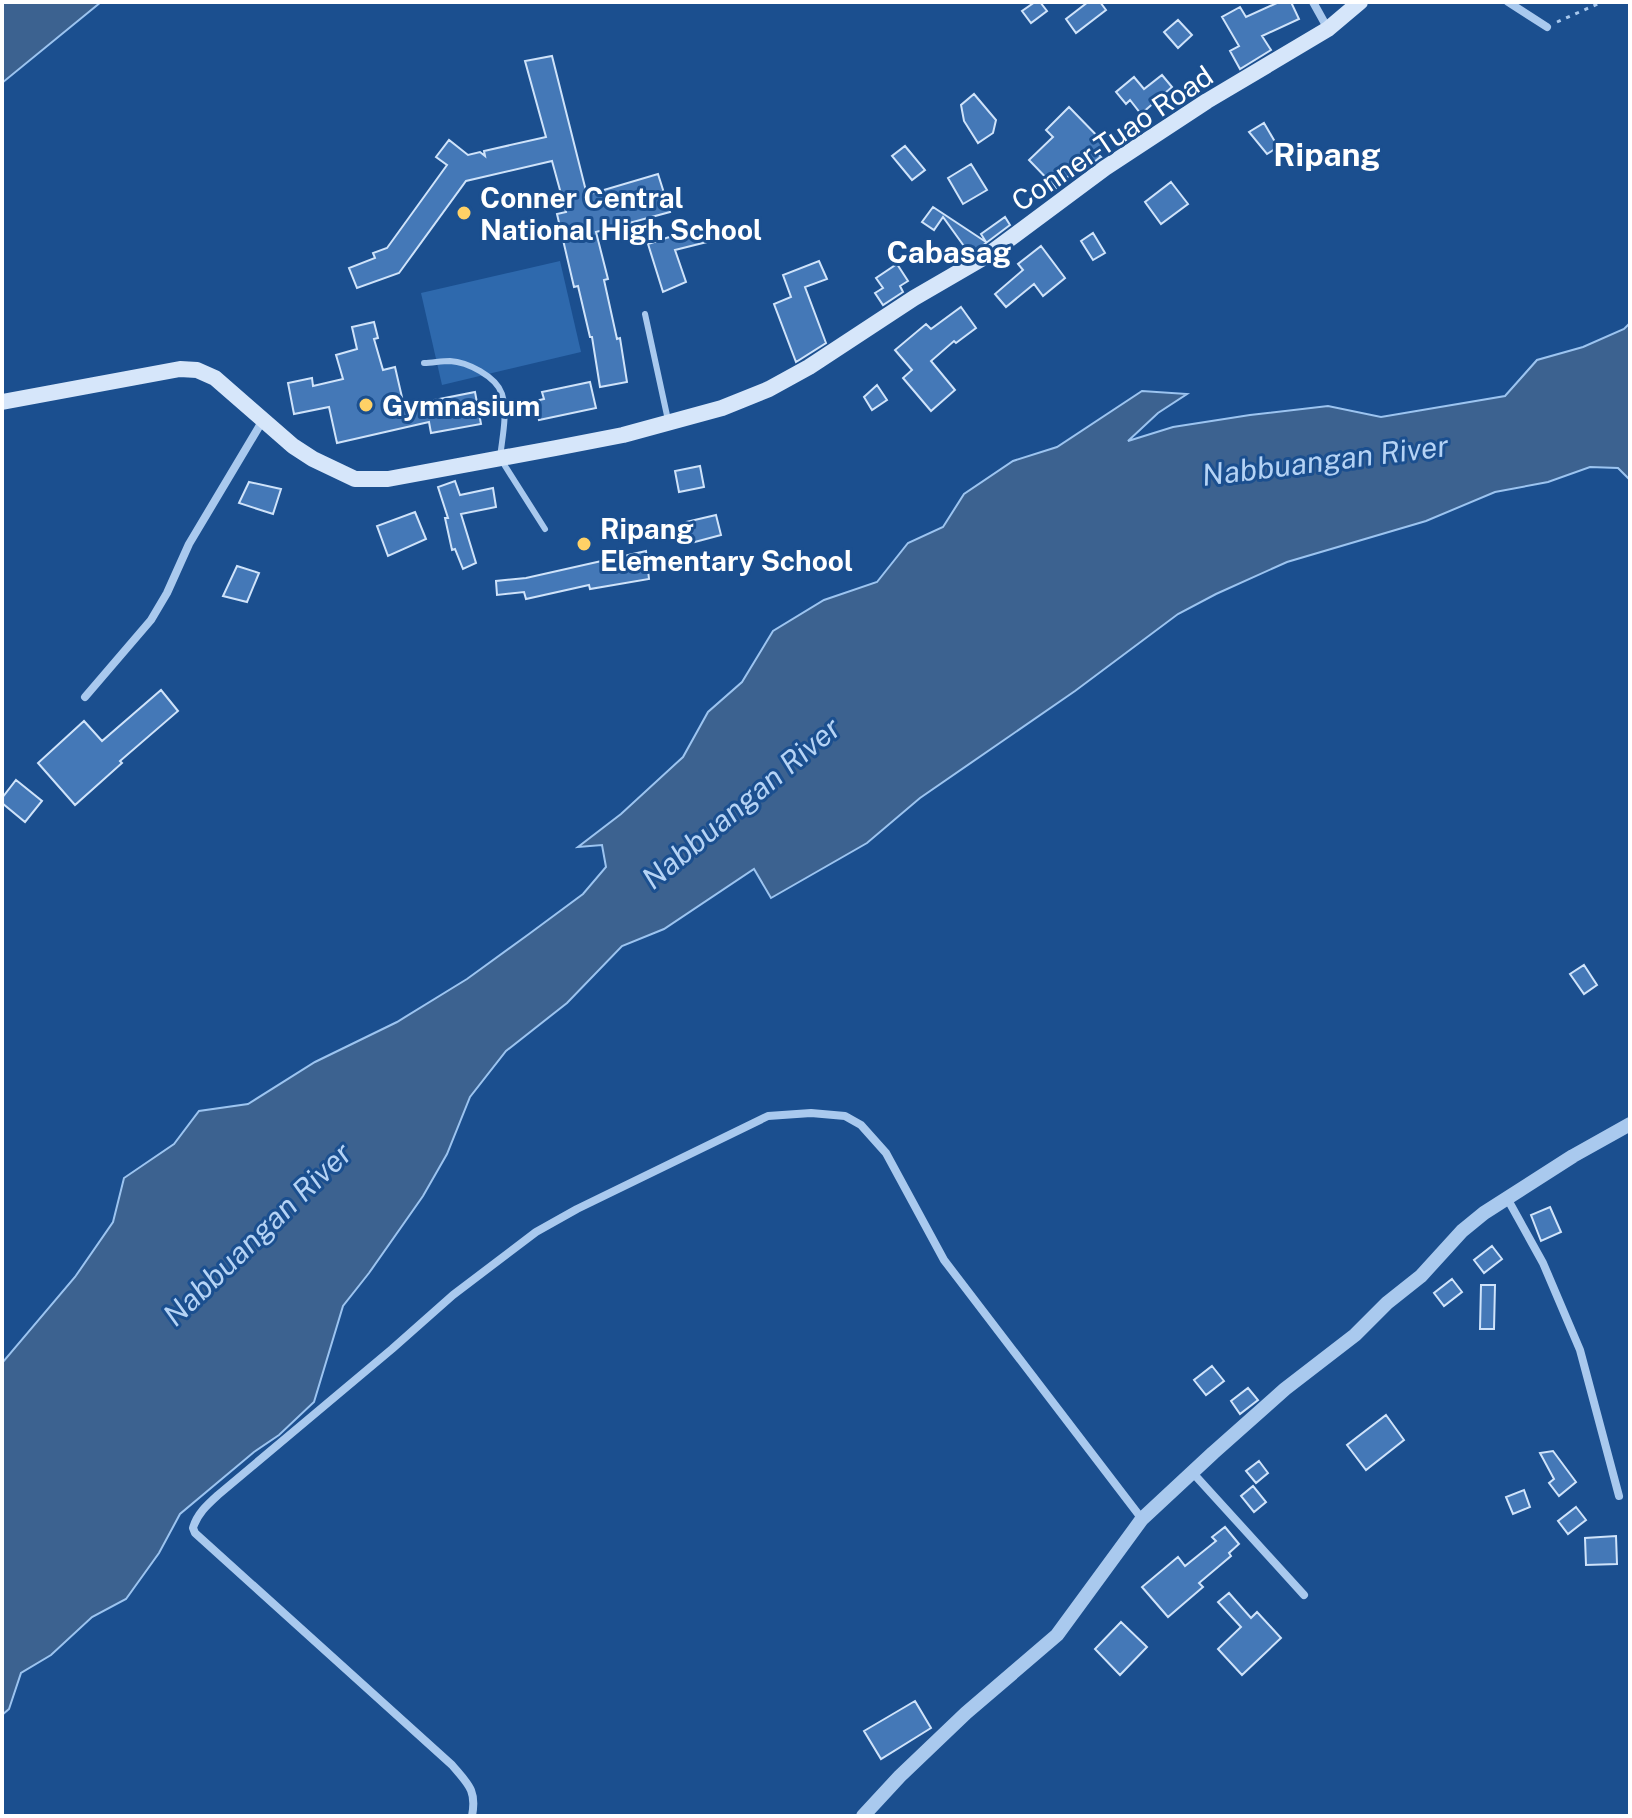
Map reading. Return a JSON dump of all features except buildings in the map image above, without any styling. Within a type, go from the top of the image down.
[{"type":"main road","name":"Conner-Tuao Road","points":[[2,402],[180,369],[197,370],[215,378],[313,459],[355,479],[388,479],[623,435],[722,408],[769,389],[809,367],[914,298],[988,255],[1105,168],[1328,29],[1360,2]]},
{"type":"street","points":[[1313,2],[1328,29]]},
{"type":"street","points":[[1508,2],[1547,27]]},
{"type":"street","points":[[85,697],[151,620],[189,544],[263,420]]},
{"type":"street","points":[[472,1816],[476,1799],[452,1765],[195,1533],[195,1521],[218,1495],[453,1295],[536,1232],[768,1116],[811,1113],[845,1116],[861,1125],[886,1153],[944,1260],[1142,1519]]},
{"type":"street","points":[[863,1816],[966,1713],[1057,1635],[1142,1519],[1192,1472],[1285,1389],[1355,1335],[1380,1309],[1421,1276],[1462,1231],[1484,1213],[1630,1124]]},
{"type":"street","points":[[1507,1198],[1543,1263],[1580,1350],[1619,1496]]},
{"type":"street","points":[[1192,1472],[1304,1595]]},
{"type":"lane","points":[[645,314],[668,421]]},
{"type":"lane","points":[[424,363],[453,361],[488,376],[497,385],[502,395],[504,425],[500,458],[545,529]]},
{"type":"path","points":[[1547,27],[1602,2]]},
{"type":"shaded area","points":[[560,261],[581,352],[442,385],[421,293]]},
{"type":"water","points":[[2,2],[101,2],[2,83]]},
{"type":"water","name":"Nabbuangan River","points":[[1630,323],[1630,480],[1618,468],[1590,467],[1548,482],[1495,492],[1426,521],[1287,562],[1216,594],[1178,614],[1075,691],[920,798],[867,843],[771,898],[754,869],[664,929],[622,946],[567,1003],[506,1051],[470,1097],[447,1154],[423,1196],[343,1306],[314,1402],[279,1435],[180,1514],[159,1553],[126,1599],[92,1617],[51,1655],[21,1673],[9,1709],[2,1715],[2,1363],[75,1277],[113,1222],[124,1178],[174,1144],[199,1111],[248,1104],[315,1062],[397,1022],[467,979],[583,894],[606,867],[602,845],[578,847],[621,814],[683,757],[708,712],[742,682],[773,631],[824,600],[877,582],[908,543],[943,527],[964,494],[1013,461],[1057,447],[1142,391],[1187,394],[1158,413],[1128,441],[1173,427],[1250,415],[1328,406],[1381,417],[1505,396],[1537,360],[1583,347],[1624,329]]},
{"type":"place","name":"Conner Central National High School","points":[[464,213]]},
{"type":"place","name":"Gymnasium","points":[[366,405]]},
{"type":"place","name":"Ripang Elementary School","points":[[584,544]]},
{"type":"district","name":"Ripang","points":[[1327,154]]},
{"type":"district","name":"Cabasag","points":[[949,252]]}]
